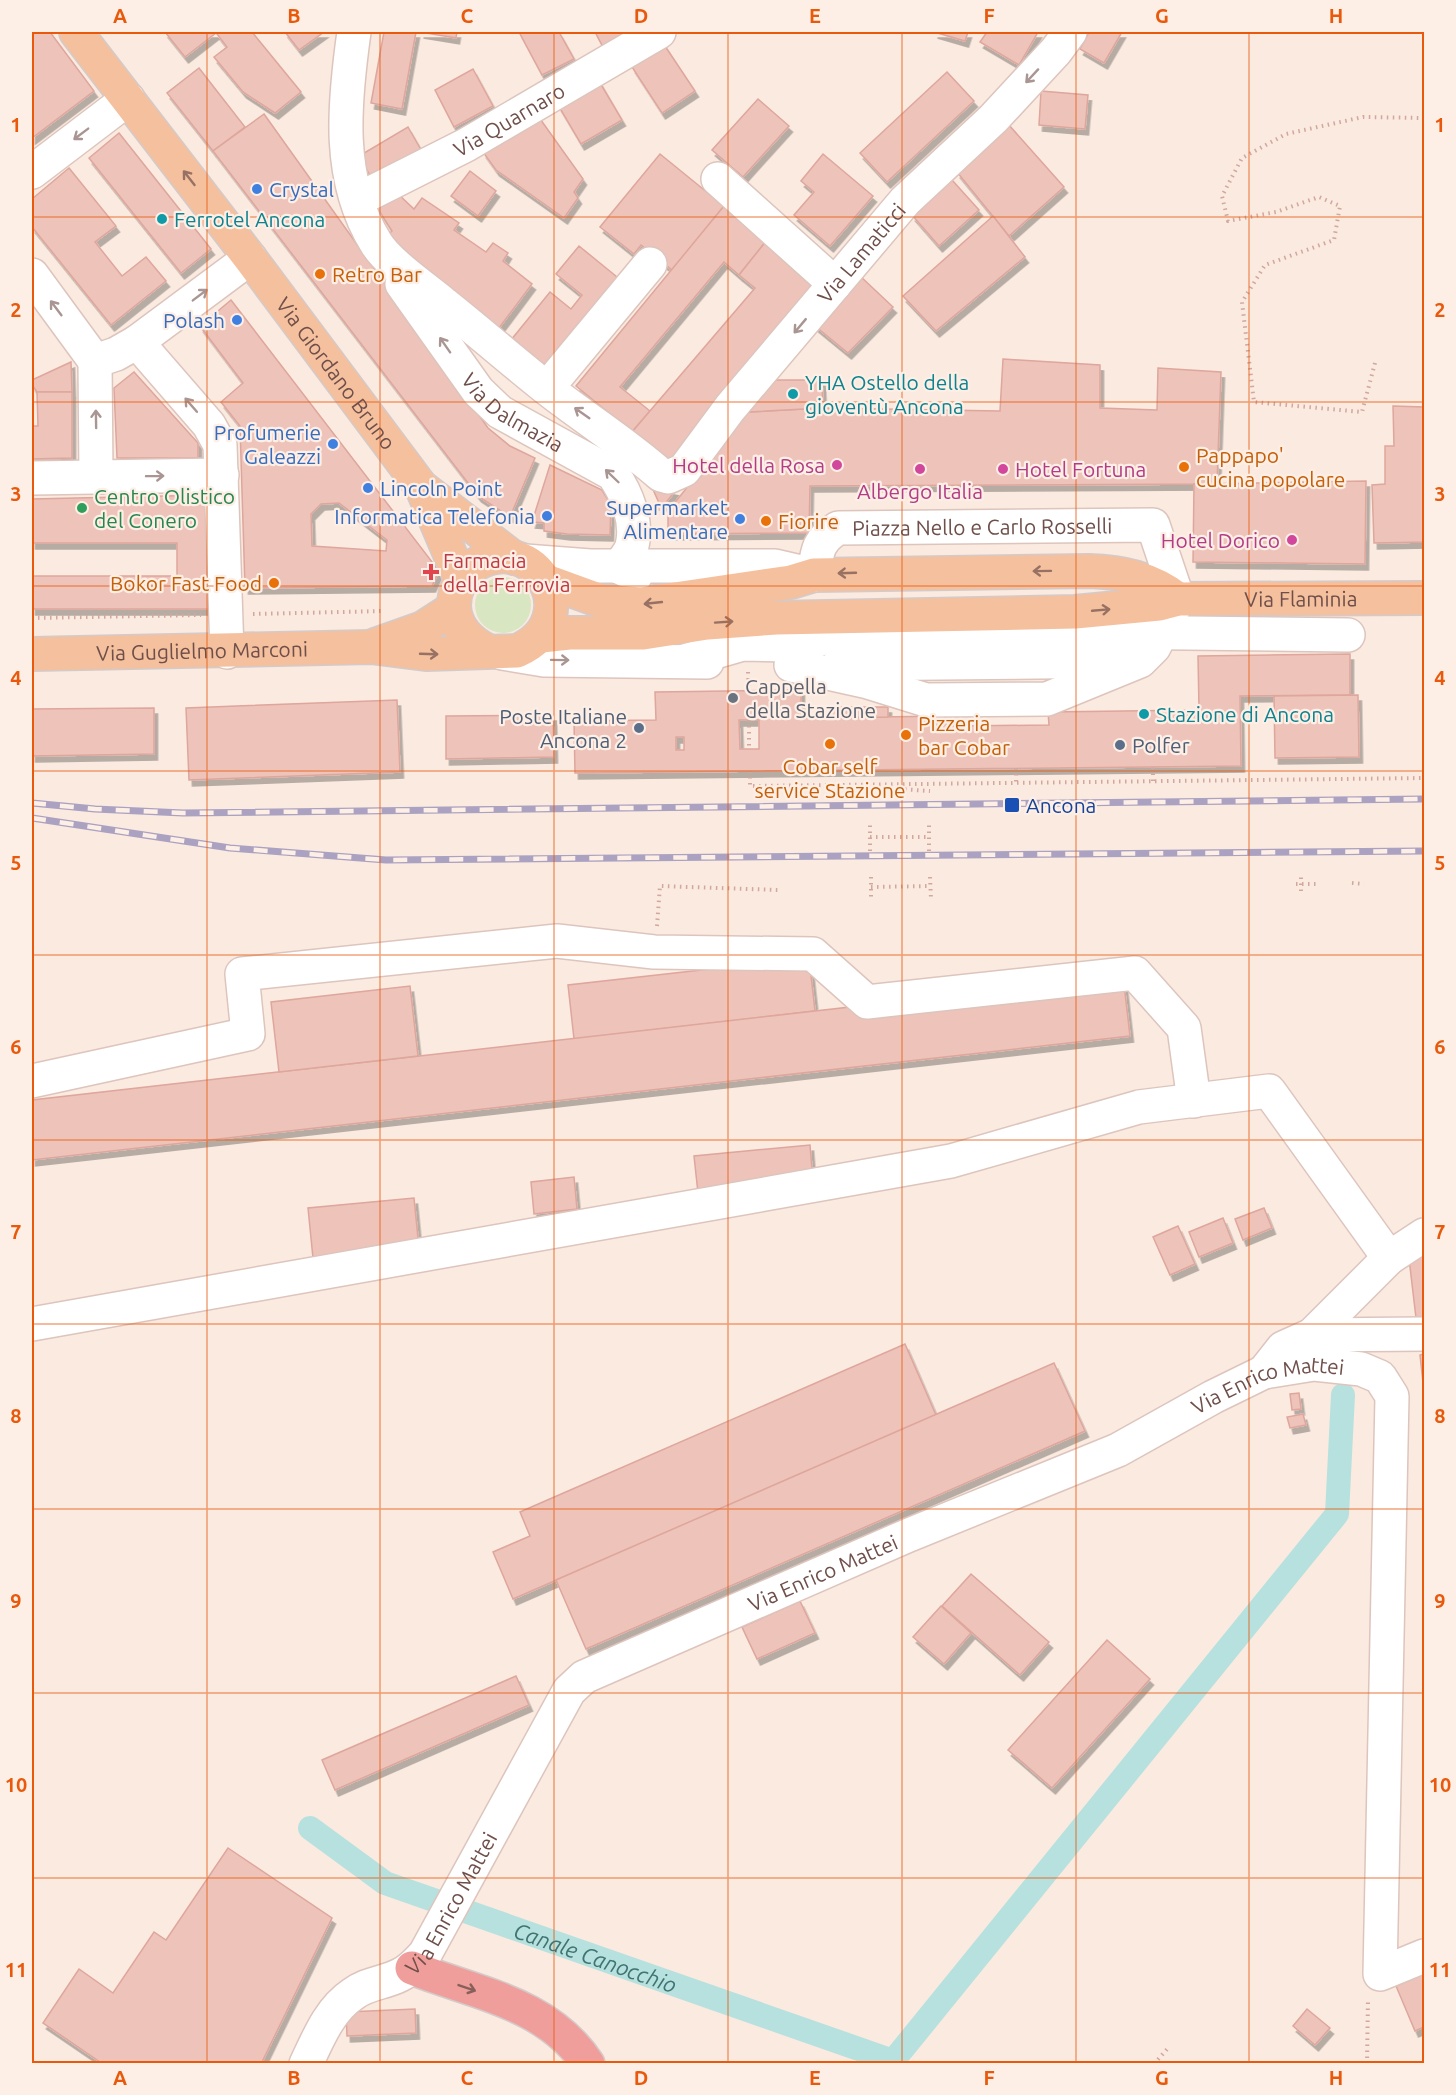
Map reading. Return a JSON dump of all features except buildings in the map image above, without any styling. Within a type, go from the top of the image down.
[{"type":"highway","points":[[412,1968],[535,2014],[562,2033],[588,2064]]},
{"type":"main road","name":"Via Giordano Bruno","points":[[75,32],[250,258],[422,488],[528,567]]},
{"type":"main road","name":"Via Giordano Bruno","points":[[422,488],[458,594]]},
{"type":"main road","name":"Via Guglielmo Marconi","points":[[371,647],[423,628],[458,594],[470,568],[496,556],[528,567],[585,596],[619,604],[663,602],[791,582],[814,575]]},
{"type":"main road","points":[[528,567],[551,595],[552,609],[541,636]]},
{"type":"main road","name":"Piazza Nello e Carlo Rosselli","points":[[814,575],[1107,571],[1150,581],[1178,599]]},
{"type":"main road","name":"Via Guglielmo Marconi","points":[[458,594],[457,622],[465,635],[495,652]]},
{"type":"main road","name":"Via Flaminia","points":[[1178,599],[1425,598]]},
{"type":"main road","points":[[791,642],[1160,604],[1178,599]]},
{"type":"main road","name":"Via Guglielmo Marconi","points":[[32,654],[227,652],[371,647],[426,654],[495,652],[524,648],[541,636],[569,633],[642,633],[707,623],[791,642]]},
{"type":"street","name":"Via Dalmazia","points":[[354,32],[346,91],[345,141],[357,200],[377,244],[478,391],[509,418],[613,474],[623,488],[631,515],[632,547],[619,567]]},
{"type":"street","name":"Via Quarnaro","points":[[357,200],[466,145],[659,32]]},
{"type":"street","name":"Via Lamaticci","points":[[661,475],[668,477],[684,470],[730,408],[905,201],[993,119],[1070,32]]},
{"type":"street","points":[[32,172],[128,99]]},
{"type":"street","points":[[718,179],[835,284]]},
{"type":"street","name":"Via Dalmazia","points":[[377,244],[406,273],[547,388],[603,428],[661,475]]},
{"type":"street","points":[[95,361],[116,354],[136,342],[250,258]]},
{"type":"street","name":"Via Dalmazia","points":[[547,388],[650,264]]},
{"type":"street","points":[[32,275],[95,361],[96,477]]},
{"type":"street","points":[[136,342],[209,425],[220,445],[227,652]]},
{"type":"street","points":[[32,478],[222,475]]},
{"type":"street","name":"Piazza Nello e Carlo Rosselli","points":[[814,575],[818,551],[825,536],[838,528],[1153,525],[1178,599]]},
{"type":"street","name":"Via Guglielmo Marconi","points":[[528,567],[775,566],[814,575]]},
{"type":"street","name":"Via Guglielmo Marconi","points":[[619,567],[655,580],[743,589]]},
{"type":"street","points":[[791,642],[868,682],[926,700],[1047,699],[1140,661],[1154,647],[1162,634],[1178,599]]},
{"type":"street","points":[[791,642],[839,635],[1101,632],[1348,635]]},
{"type":"street","points":[[791,642],[991,671],[1103,678]]},
{"type":"street","name":"Via Guglielmo Marconi","points":[[495,652],[544,660],[684,661],[748,678],[791,642]]},
{"type":"street","name":"Via Guglielmo Marconi","points":[[684,661],[743,644],[791,642]]},
{"type":"street","points":[[868,682],[1140,661]]},
{"type":"street","points":[[32,1081],[248,1034],[242,974],[557,941],[654,952],[813,954],[867,1002],[1135,973],[1184,1028],[1194,1101]]},
{"type":"street","points":[[32,1324],[951,1161],[1139,1107],[1269,1091],[1389,1258]]},
{"type":"street","points":[[1264,1372],[1282,1348],[1312,1335],[1389,1258],[1425,1235]]},
{"type":"street","points":[[1312,1335],[1425,1334]]},
{"type":"street","name":"Via Enrico Mattei","points":[[306,2064],[326,2025],[345,2000],[368,1985],[400,1976],[412,1968],[435,1938],[569,1691],[584,1677],[909,1535],[1118,1450],[1264,1372],[1314,1364],[1361,1369],[1380,1377],[1392,1396],[1380,1974],[1425,1956]]},
{"type":"path","points":[[1376,363],[1362,412],[1254,402],[1242,302],[1265,265],[1334,240],[1340,206],[1319,197],[1276,212],[1228,221],[1222,196],[1242,158],[1286,134],[1363,117],[1425,118]]},
{"type":"path","points":[[749,720],[749,749]]},
{"type":"path","points":[[1153,767],[1153,781]]},
{"type":"path","points":[[1016,768],[1016,783]]},
{"type":"path","points":[[750,771],[750,786],[1425,778]]},
{"type":"path","points":[[930,784],[930,798]]},
{"type":"path","points":[[899,789],[930,791]]},
{"type":"path","points":[[870,825],[870,851]]},
{"type":"path","points":[[929,825],[929,850]]},
{"type":"path","points":[[870,837],[929,837]]},
{"type":"path","points":[[930,877],[932,899]]},
{"type":"path","points":[[1301,877],[1299,884],[1301,891]]},
{"type":"path","points":[[871,878],[871,900]]},
{"type":"path","points":[[1352,883],[1364,884]]},
{"type":"path","points":[[654,952],[660,886],[778,890]]},
{"type":"path","points":[[871,887],[931,886]]},
{"type":"path","points":[[1154,2064],[1169,2047]]},
{"type":"green space","points":[[497,577],[509,577],[519,581],[527,589],[531,605],[527,621],[519,629],[509,633],[497,633],[487,629],[479,621],[475,611],[475,599],[479,589],[487,581]]},
{"type":"waterway","points":[[893,2061],[1337,1514],[1343,1395]]},
{"type":"waterway","name":"Canale Canocchio","points":[[310,1828],[385,1883],[893,2061],[894,2064]]},
{"type":"railway","points":[[32,803],[95,809],[183,813],[1424,799]]},
{"type":"railway","points":[[32,818],[230,848],[386,860],[1424,851]]},
{"type":"place","name":"Crystal","points":[[257,189]]},
{"type":"place","name":"Ferrotel Ancona","points":[[162,219]]},
{"type":"place","name":"Retro Bar","points":[[320,274]]},
{"type":"place","name":"Polash","points":[[237,320]]},
{"type":"place","name":"YHA Ostello della gioventù Ancona","points":[[793,394]]},
{"type":"place","name":"Profumerie Galeazzi","points":[[333,444]]},
{"type":"place","name":"Hotel della Rosa","points":[[837,465]]},
{"type":"place","name":"Pappapo' cucina popolare","points":[[1184,467]]},
{"type":"place","name":"Albergo Italia","points":[[920,469]]},
{"type":"place","name":"Hotel Fortuna","points":[[1003,469]]},
{"type":"place","name":"Lincoln Point","points":[[368,488]]},
{"type":"place","name":"Centro Olistico del Conero","points":[[82,508]]},
{"type":"place","name":"Informatica Telefonia","points":[[547,516]]},
{"type":"place","name":"Supermarket Alimentare","points":[[740,519]]},
{"type":"place","name":"Fiorire","points":[[766,521]]},
{"type":"place","name":"Hotel Dorico","points":[[1292,540]]},
{"type":"place","name":"Farmacia della Ferrovia","points":[[431,572]]},
{"type":"place","name":"Bokor Fast Food","points":[[274,583]]},
{"type":"place","name":"Cappella della Stazione","points":[[733,698]]},
{"type":"place","name":"Stazione di Ancona","points":[[1144,714]]},
{"type":"place","name":"Poste Italiane Ancona 2","points":[[639,728]]},
{"type":"place","name":"Pizzeria bar Cobar","points":[[906,735]]},
{"type":"place","name":"Cobar self service Stazione","points":[[830,744]]},
{"type":"place","name":"Polfer","points":[[1120,745]]},
{"type":"place","name":"Ancona","points":[[1012,805]]}]
